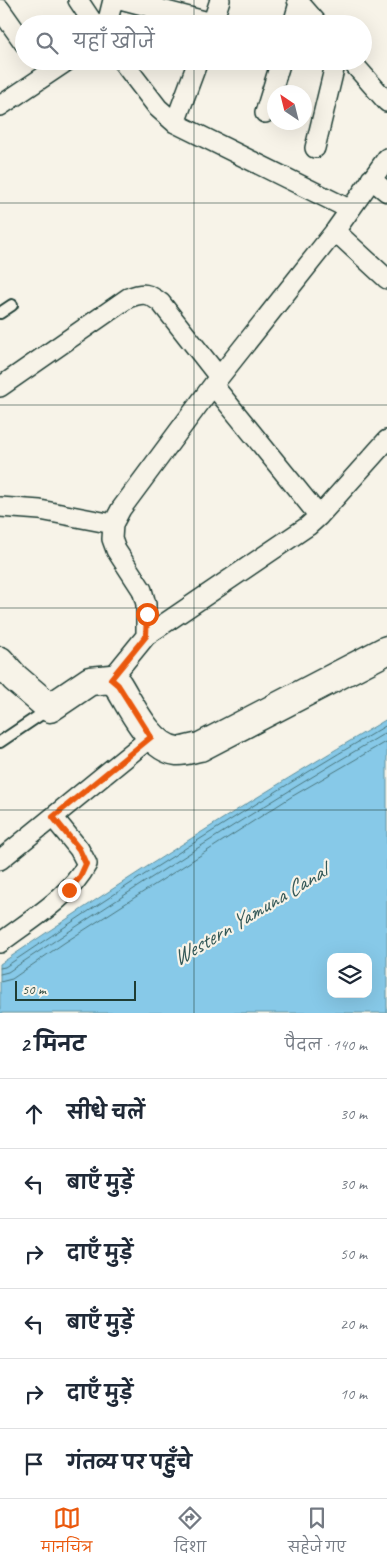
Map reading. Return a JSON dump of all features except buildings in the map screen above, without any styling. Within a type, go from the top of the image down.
[{"type":"street","points":[[78,0],[88,15]]},
{"type":"street","points":[[108,15],[112,0]]},
{"type":"street","points":[[124,0],[148,3],[186,15]]},
{"type":"street","points":[[215,15],[220,0]]},
{"type":"street","points":[[295,15],[298,1]]},
{"type":"street","points":[[298,1],[310,15]]},
{"type":"street","points":[[0,10],[15,30]]},
{"type":"street","points":[[0,106],[40,70]]},
{"type":"street","points":[[129,70],[158,108],[176,123],[349,210]]},
{"type":"street","points":[[176,123],[195,70]]},
{"type":"street","points":[[265,113],[278,70]]},
{"type":"street","points":[[315,148],[334,70]]},
{"type":"street","points":[[359,70],[387,102]]},
{"type":"street","points":[[146,636],[146,604],[142,590],[116,550],[112,539],[112,524],[121,509],[216,381],[335,230],[387,158]]},
{"type":"street","points":[[371,179],[387,192]]},
{"type":"street","points":[[335,230],[387,279]]},
{"type":"street","points":[[0,387],[128,298],[140,294],[151,295],[161,304],[216,381],[319,516]]},
{"type":"street","points":[[0,661],[15,678],[50,708],[90,681],[111,679],[146,636],[308,526],[386,442]]},
{"type":"street","points":[[0,507],[40,510],[112,524]]},
{"type":"street","points":[[111,679],[118,685],[151,737],[165,748],[178,752],[200,747],[387,650]]},
{"type":"street","points":[[0,860],[151,737]]},
{"type":"street","points":[[0,943],[69,890],[80,877],[86,864],[79,849],[53,817]]},
{"type":"lane","points":[[0,313],[12,305]]},
{"type":"lane","points":[[0,742],[50,708]]},
{"type":"water","name":"Western Yamuna Canal","points":[[387,719],[387,1013],[0,1013],[0,964],[143,869]]},
{"type":"route","points":[[69,890],[80,877],[86,864],[79,849],[53,817],[151,737],[118,685],[111,679],[146,636],[147,614]]}]
